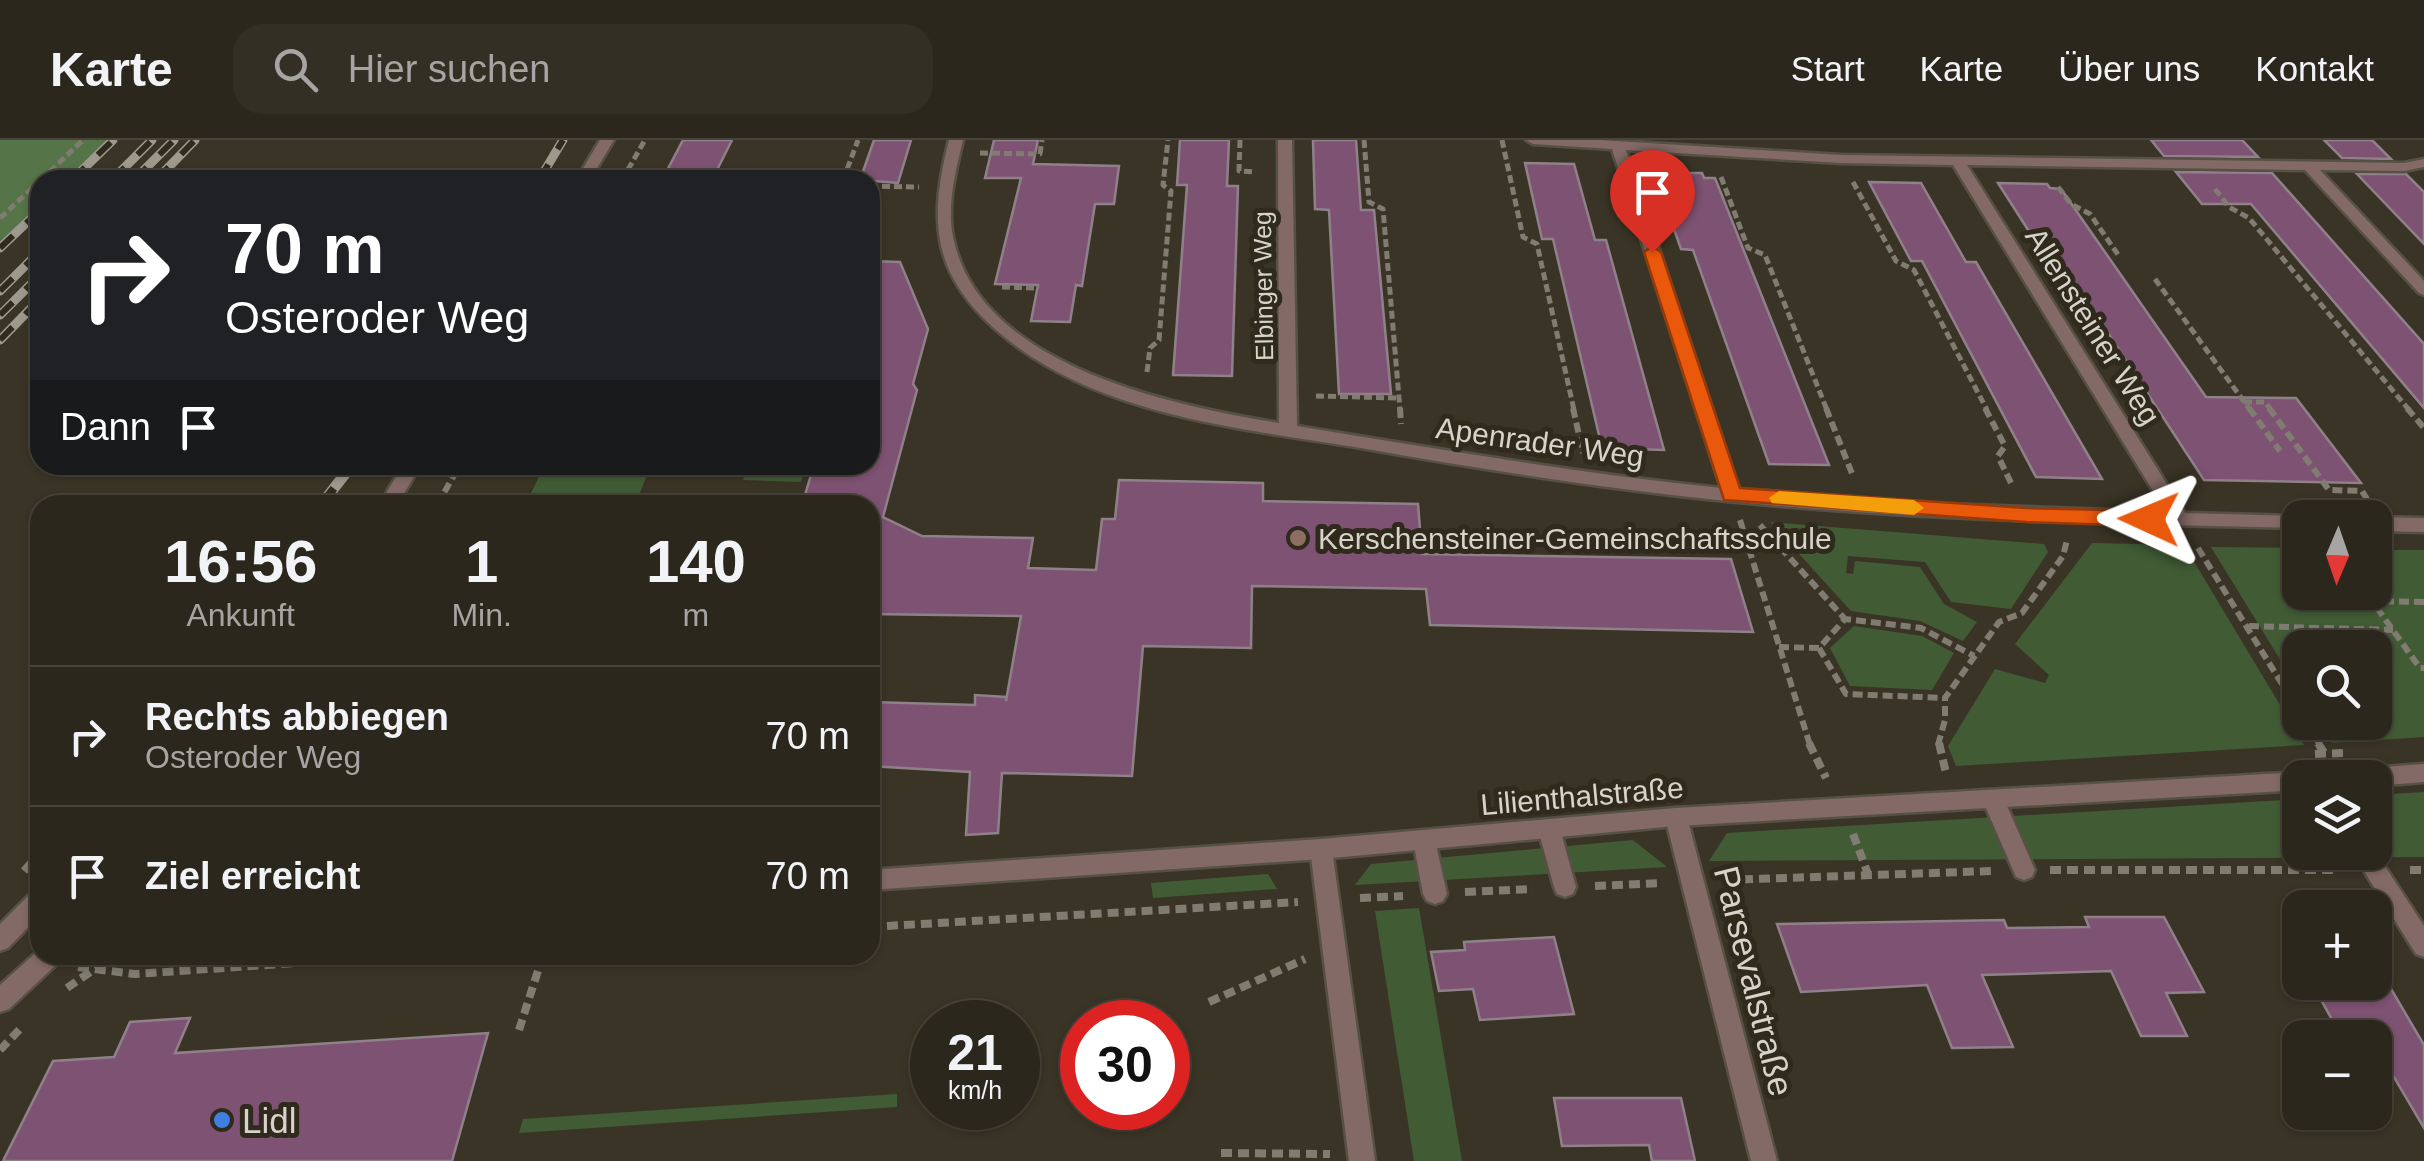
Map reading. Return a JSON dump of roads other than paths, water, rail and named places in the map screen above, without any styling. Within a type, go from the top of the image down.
[{"type":"street","points":[[590,170],[608,140]]},
{"type":"street","name":"Elbinger Weg","points":[[1285,140],[1288,430]]},
{"type":"street","points":[[1533,140],[1841,159],[2424,164]]},
{"type":"street","name":"Apenrader Weg","points":[[954,147],[943,188],[942,228],[954,267],[982,308],[1004,329],[1048,359],[1099,384],[1144,398],[1288,430],[1403,450],[1589,479],[1732,495],[2026,515],[2282,522]]},
{"type":"street","points":[[1618,147],[1732,495]]},
{"type":"street","name":"Allensteiner Weg","points":[[1958,161],[2180,520]]},
{"type":"street","points":[[2308,165],[2424,290]]},
{"type":"street","points":[[2392,524],[2424,525]]},
{"type":"street","points":[[2392,775],[2424,773]]},
{"type":"street","name":"Lilienthalstraße","points":[[880,879],[1676,818],[2282,782]]},
{"type":"street","points":[[1992,799],[2024,870]]},
{"type":"street","name":"Parsevalstraße","points":[[1676,818],[1764,1161]]},
{"type":"street","points":[[1549,829],[1565,888]]},
{"type":"street","points":[[1424,840],[1435,894]]},
{"type":"street","points":[[1321,848],[1361,1156]]},
{"type":"street","points":[[2376,870],[2424,946]]},
{"type":"street","points":[[0,940],[30,909]]},
{"type":"street","points":[[0,1001],[39,965]]},
{"type":"railway","points":[[82,170],[113,140]]},
{"type":"railway","points":[[122,170],[152,140]]},
{"type":"railway","points":[[144,170],[174,140]]},
{"type":"railway","points":[[166,170],[195,140]]},
{"type":"railway","points":[[545,170],[563,140]]},
{"type":"railway","points":[[0,248],[30,220]]},
{"type":"railway","points":[[0,291],[30,261]]},
{"type":"railway","points":[[0,315],[30,285]]},
{"type":"railway","points":[[0,340],[30,309]]},
{"type":"railway","points":[[329,495],[344,475]]},
{"type":"place","name":"Kerschensteiner-Gemeinschaftsschule","points":[[1298,538]]},
{"type":"place","name":"Lidl","points":[[222,1120]]}]
